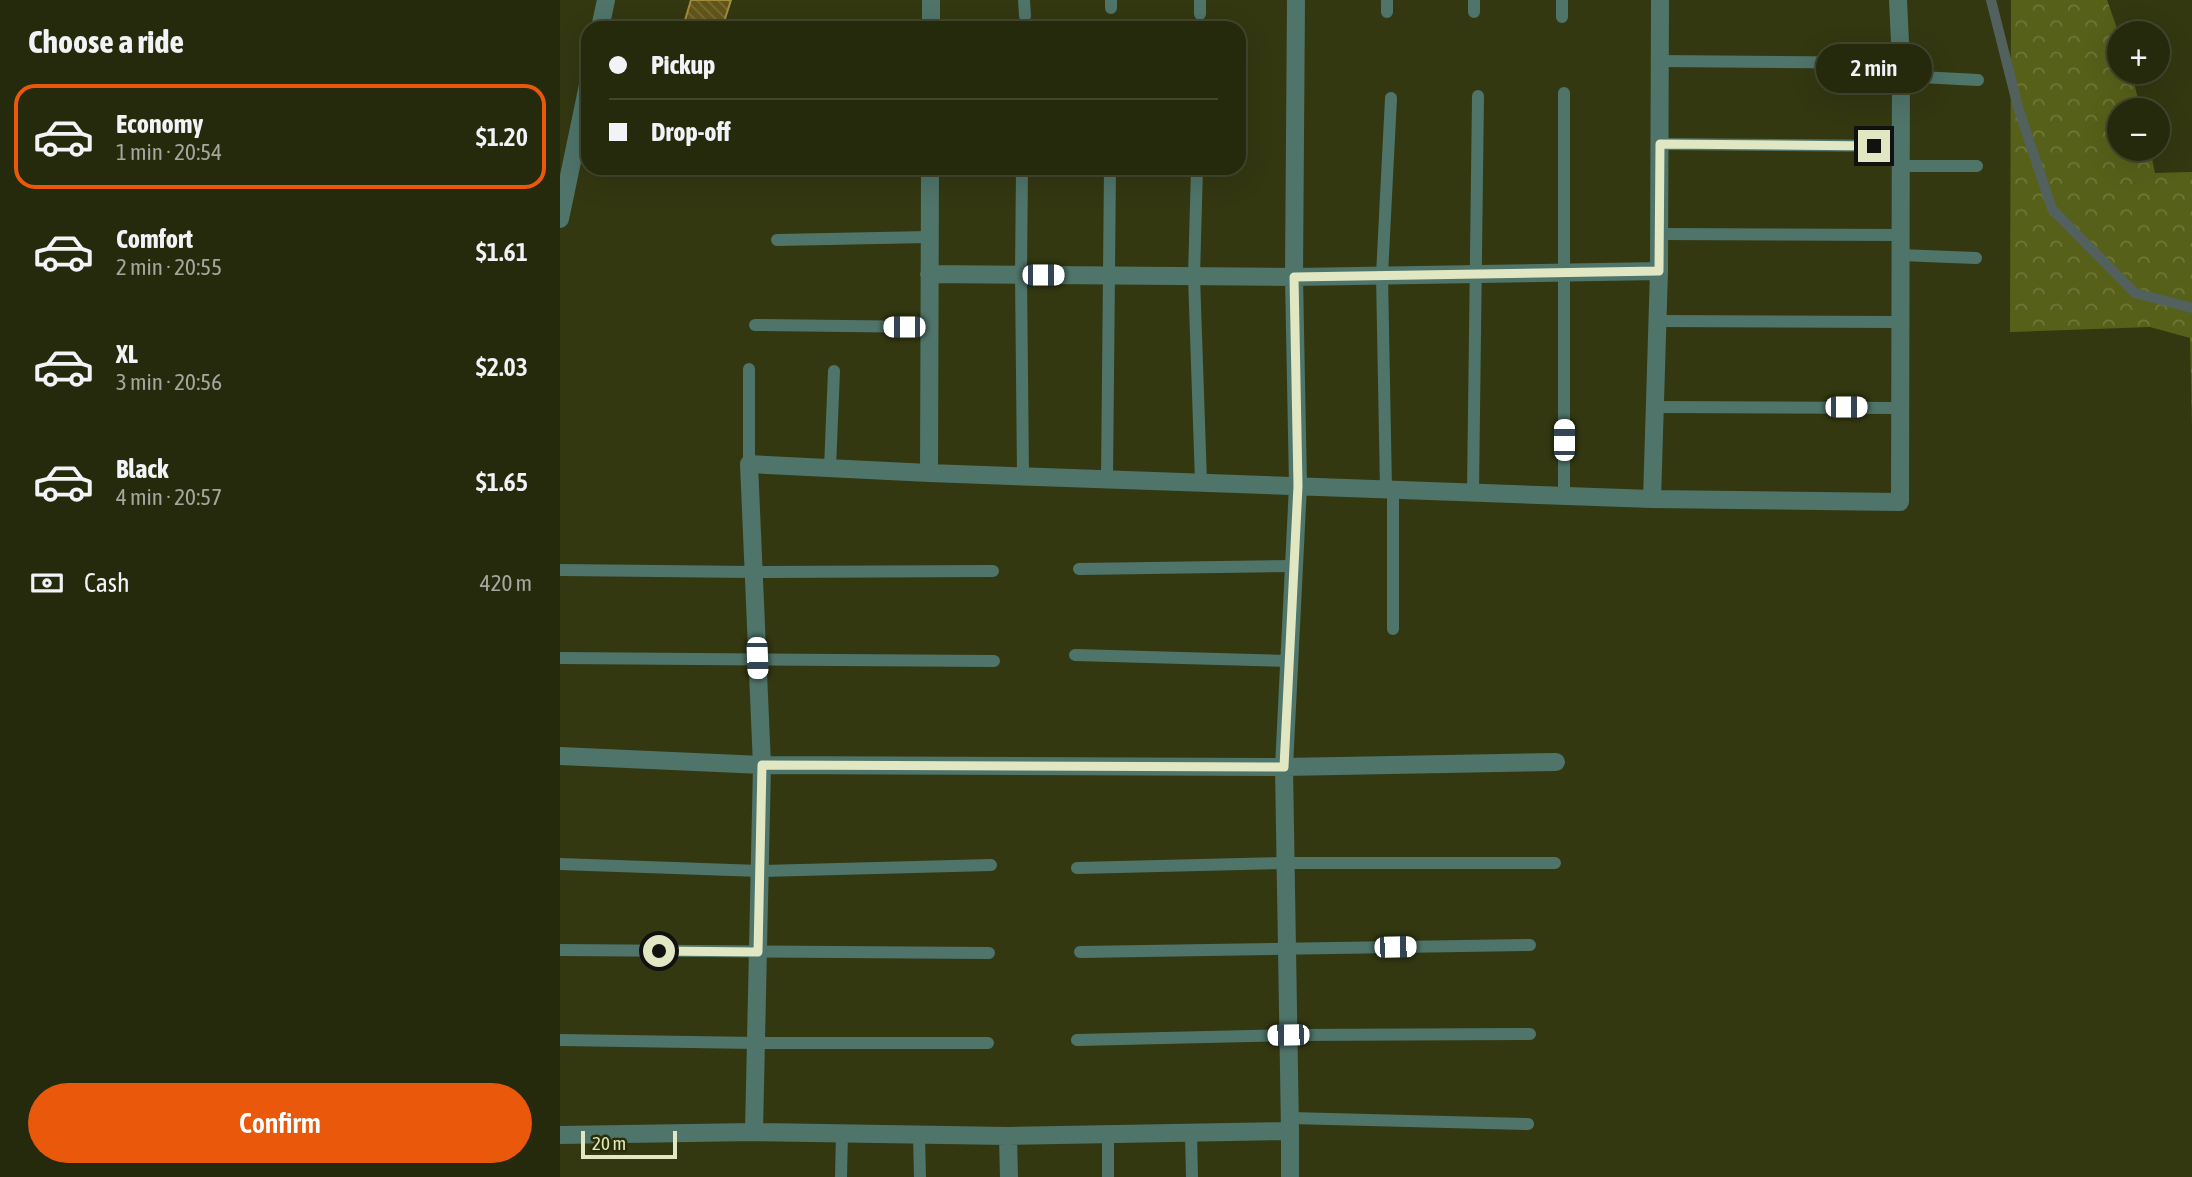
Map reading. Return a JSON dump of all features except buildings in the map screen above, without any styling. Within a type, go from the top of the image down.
[{"type":"street","points":[[602,21],[606,0]]},
{"type":"street","points":[[931,0],[931,21]]},
{"type":"street","points":[[1290,1177],[1284,767],[1298,486],[1294,277],[1296,0]]},
{"type":"street","points":[[1652,499],[1659,271],[1660,0]]},
{"type":"street","points":[[754,1132],[762,765],[749,464],[1652,499],[1900,502],[1901,69],[1898,0]]},
{"type":"street","points":[[560,219],[581,118]]},
{"type":"street","points":[[929,473],[930,175]]},
{"type":"street","points":[[929,274],[1294,277],[1659,271]]},
{"type":"street","points":[[560,756],[762,765],[1284,767],[1556,762]]},
{"type":"street","points":[[560,1135],[754,1132],[1008,1136],[1191,1133],[1290,1124]]},
{"type":"street","points":[[1008,1136],[1009,1177]]},
{"type":"lane","points":[[1024,0],[1025,16]]},
{"type":"lane","points":[[1200,0],[1200,14]]},
{"type":"lane","points":[[1562,0],[1562,17]]},
{"type":"lane","points":[[1660,61],[1901,69],[1978,80]]},
{"type":"lane","points":[[1564,93],[1564,496]]},
{"type":"lane","points":[[1473,492],[1478,96]]},
{"type":"lane","points":[[1391,98],[1382,275],[1393,629]]},
{"type":"lane","points":[[1660,144],[1900,146]]},
{"type":"lane","points":[[1900,166],[1977,166]]},
{"type":"lane","points":[[1022,175],[1023,476]]},
{"type":"lane","points":[[1107,479],[1110,175]]},
{"type":"lane","points":[[1197,175],[1195,276],[1201,482]]},
{"type":"lane","points":[[1659,234],[1900,235]]},
{"type":"lane","points":[[777,240],[929,237]]},
{"type":"lane","points":[[1900,255],[1976,258]]},
{"type":"lane","points":[[1657,321],[1900,322]]},
{"type":"lane","points":[[755,325],[929,327]]},
{"type":"lane","points":[[749,369],[749,464]]},
{"type":"lane","points":[[830,468],[834,370]]},
{"type":"lane","points":[[1655,407],[1900,408]]},
{"type":"lane","points":[[1079,569],[1294,566]]},
{"type":"lane","points":[[560,570],[993,570]]},
{"type":"lane","points":[[1075,655],[1289,661]]},
{"type":"lane","points":[[560,658],[994,661]]},
{"type":"lane","points":[[1077,867],[1285,863],[1555,863]]},
{"type":"lane","points":[[560,864],[760,871],[991,865]]},
{"type":"lane","points":[[1080,952],[1530,945]]},
{"type":"lane","points":[[560,950],[989,953]]},
{"type":"lane","points":[[1077,1040],[1288,1035],[1530,1034]]},
{"type":"lane","points":[[560,1040],[756,1044],[988,1043]]},
{"type":"lane","points":[[1290,1124],[1528,1124]]},
{"type":"lane","points":[[841,1177],[842,1133]]},
{"type":"lane","points":[[1191,1133],[1192,1177]]},
{"type":"lane","points":[[1108,1134],[1108,1177]]},
{"type":"lane","points":[[918,1135],[920,1177]]},
{"type":"green space","points":[[2011,0],[2107,0],[2114,21],[2107,21],[2107,84],[2134,84],[2138,98],[2107,98],[2107,161],[2152,161],[2155,173],[2192,172],[2192,429],[2190,338],[2150,327],[2010,332]]},
{"type":"waterway","points":[[1991,0],[2018,107],[2052,209],[2135,293],[2192,308]]},
{"type":"route","points":[[659,951],[758,952],[762,765],[1284,767],[1298,486],[1294,277],[1659,271],[1660,144],[1874,146]]}]
